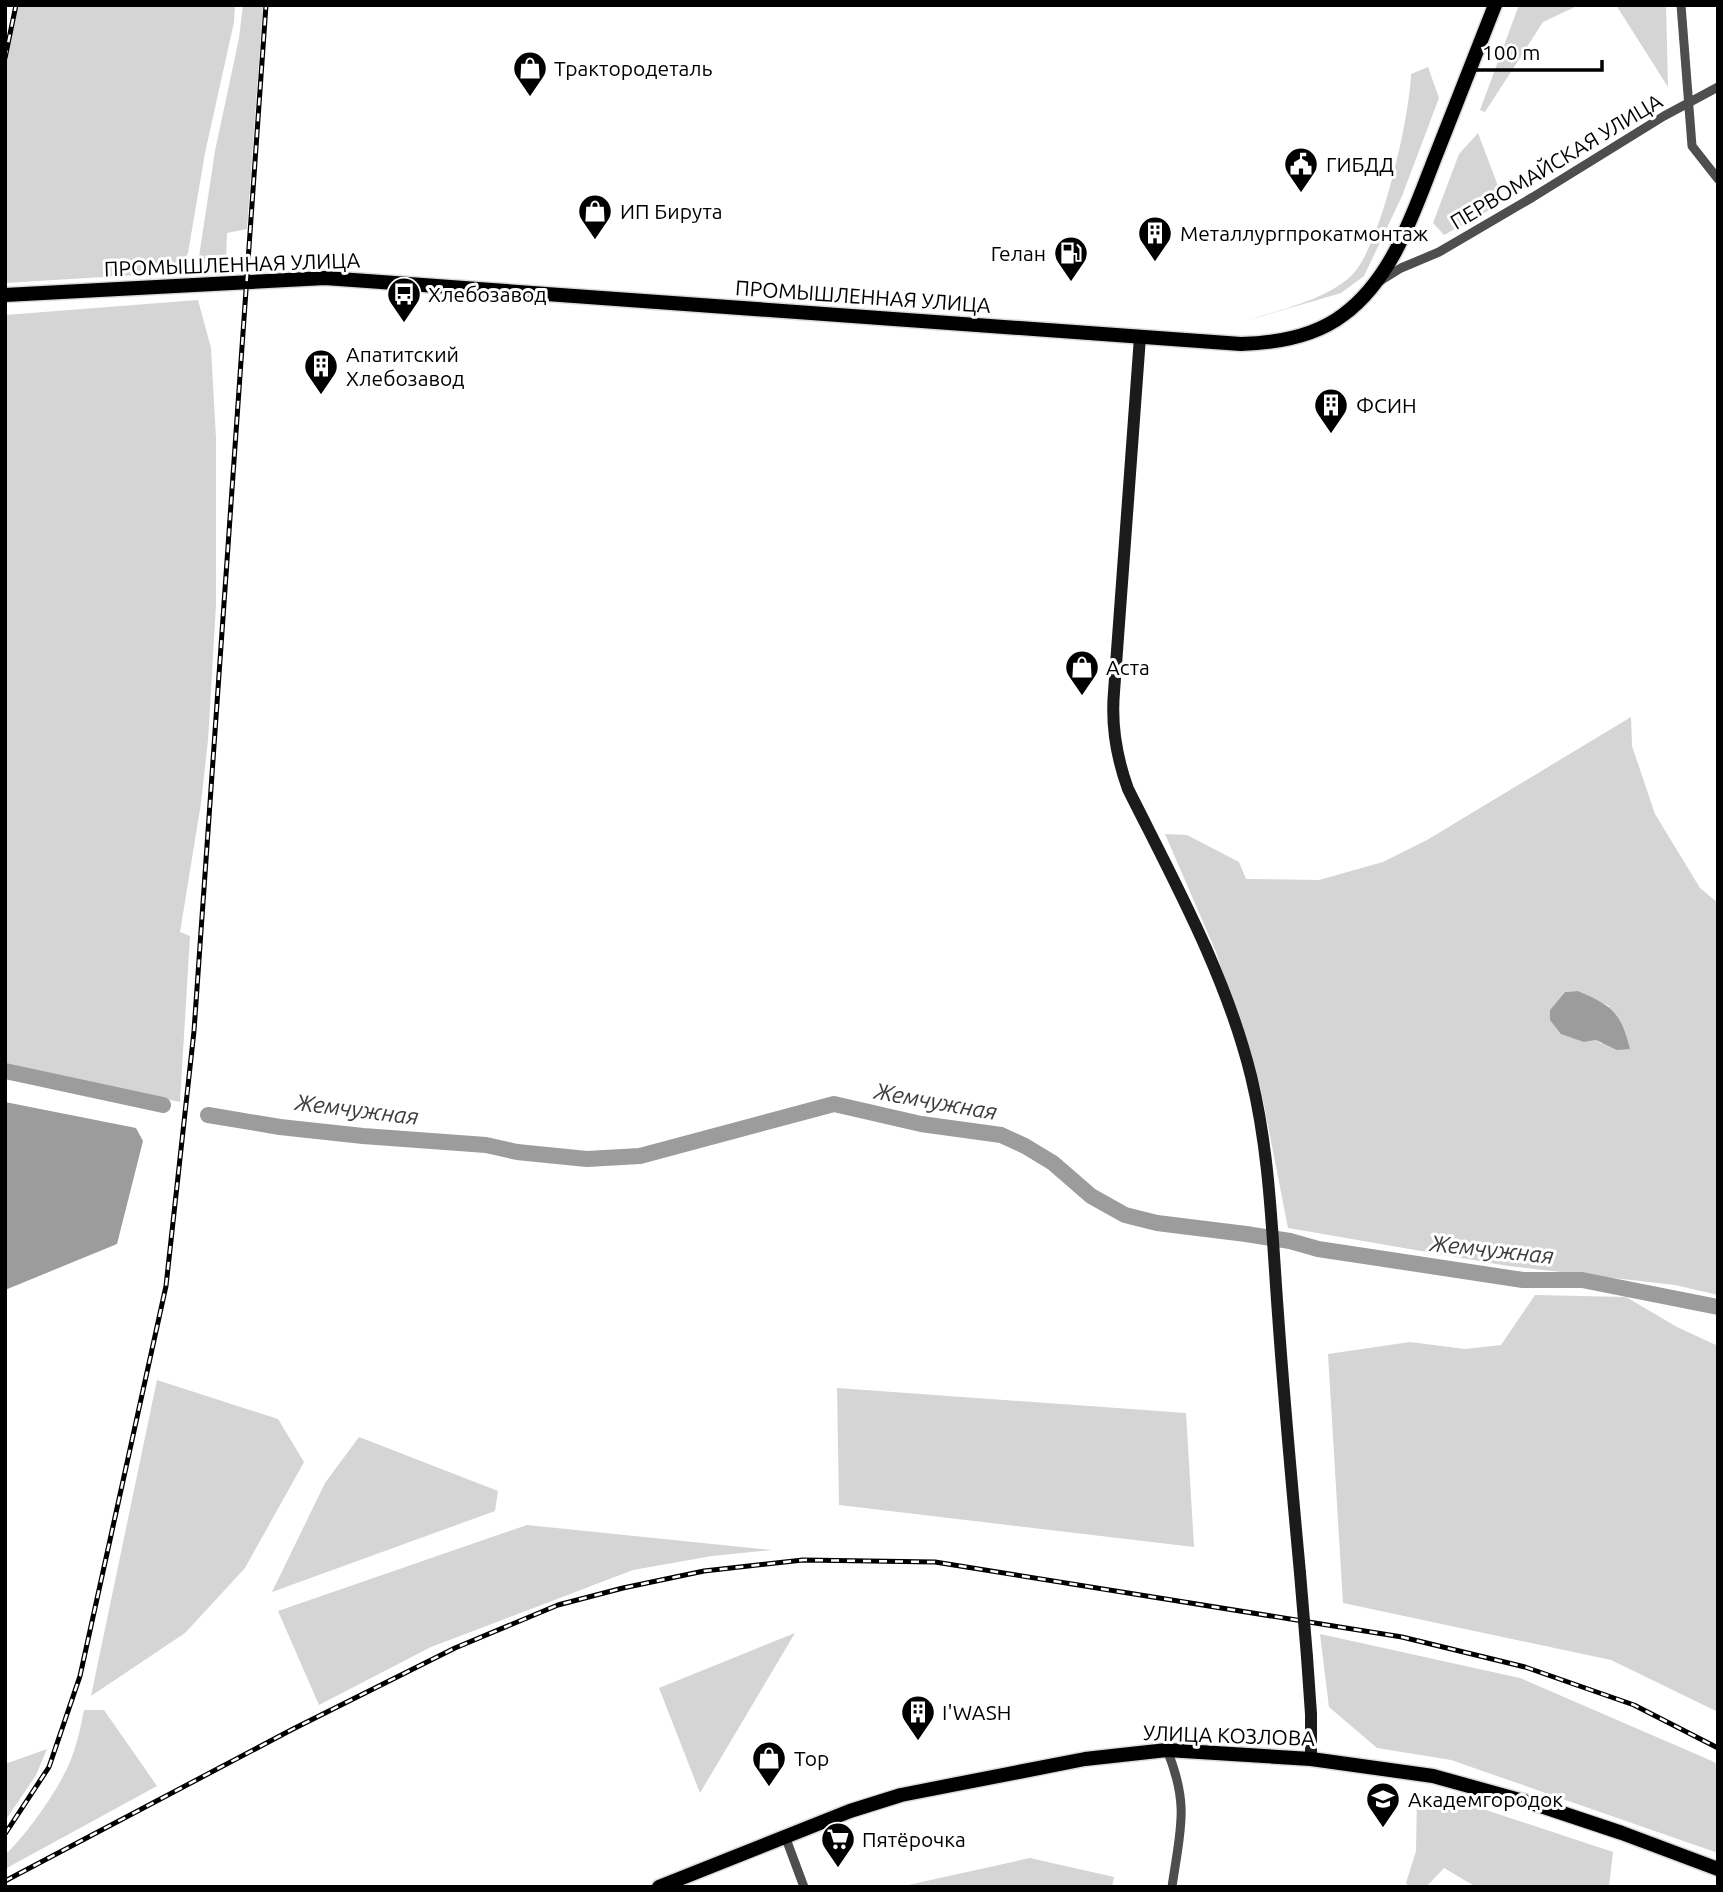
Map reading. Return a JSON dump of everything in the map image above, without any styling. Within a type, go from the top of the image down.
[{"type":"main road","name":"ПРОМЫШЛЕННАЯ УЛИЦА","points":[[5,295],[325,278],[1241,344],[1266,344],[1292,339],[1343,315],[1375,284],[1400,242],[1495,5]]},
{"type":"main road","points":[[1140,337],[1113,702],[1113,734],[1118,761],[1128,789],[1207,950],[1239,1037],[1260,1118],[1270,1202],[1307,1657],[1311,1759]]},
{"type":"main road","name":"УЛИЦА КОЗЛОВА","points":[[659,1887],[850,1811],[940,1787],[1097,1757],[1167,1750],[1311,1759],[1433,1776],[1489,1790],[1622,1833],[1718,1869]]},
{"type":"street","points":[[1681,5],[1692,146],[1718,179]]},
{"type":"street","name":"ПЕРВОМАЙСКАЯ УЛИЦА","points":[[1375,284],[1401,268],[1439,252],[1718,87]]},
{"type":"street","points":[[1167,1750],[1180,1786],[1183,1812],[1172,1887]]},
{"type":"street","points":[[785,1836],[804,1887]]},
{"type":"shaded area","points":[[18,5],[235,5],[234,22],[205,153],[188,253],[179,270],[5,283],[5,66]]},
{"type":"shaded area","points":[[243,5],[263,5],[247,229],[227,233],[226,259],[198,263],[215,151],[239,38]]},
{"type":"shaded area","points":[[1519,5],[1579,5],[1543,22],[1485,112],[1480,110]]},
{"type":"shaded area","points":[[1616,5],[1666,5],[1668,87]]},
{"type":"shaded area","points":[[1428,67],[1439,98],[1402,196],[1364,276],[1341,293],[1249,320],[1303,303],[1329,291],[1351,276],[1362,261],[1383,211],[1392,180],[1411,74]]},
{"type":"shaded area","points":[[1478,133],[1504,202],[1444,235],[1433,223],[1459,154]]},
{"type":"shaded area","points":[[198,300],[211,348],[216,438],[216,605],[208,740],[201,803],[180,932],[190,936],[180,1102],[5,1064],[5,315]]},
{"type":"shaded area","points":[[1631,717],[1632,746],[1655,814],[1700,888],[1718,903],[1718,1295],[1675,1285],[1508,1266],[1288,1228],[1261,1090],[1216,952],[1165,834],[1187,835],[1239,862],[1246,879],[1319,880],[1383,862],[1427,840]],"holes":[[[1578,991],[1609,1006],[1602,1044],[1596,1040],[1584,1042],[1550,1010],[1565,992]]]},
{"type":"shaded area","points":[[1578,991],[1613,1011],[1623,1026],[1630,1049],[1617,1050],[1596,1040],[1584,1042],[1561,1034],[1550,1020],[1550,1010],[1565,992]]},
{"type":"shaded area","points":[[5,1102],[136,1128],[143,1141],[117,1244],[5,1290]]},
{"type":"shaded area","points":[[1535,1295],[1626,1297],[1677,1327],[1718,1346],[1718,1712],[1611,1660],[1343,1603],[1328,1354],[1410,1342],[1465,1349],[1501,1345]]},
{"type":"shaded area","points":[[157,1380],[278,1419],[304,1462],[245,1568],[185,1633],[91,1696]]},
{"type":"shaded area","points":[[837,1388],[1186,1413],[1194,1547],[839,1505]]},
{"type":"shaded area","points":[[359,1437],[498,1491],[495,1511],[272,1592],[325,1483]]},
{"type":"shaded area","points":[[527,1525],[772,1550],[712,1556],[633,1570],[431,1647],[319,1705],[278,1611]]},
{"type":"shaded area","points":[[795,1633],[700,1793],[659,1688]]},
{"type":"shaded area","points":[[1320,1634],[1520,1678],[1712,1761],[1718,1765],[1718,1853],[1451,1760],[1377,1748],[1329,1707]]},
{"type":"shaded area","points":[[84,1710],[104,1710],[157,1786],[5,1869],[5,1855],[24,1834],[62,1779],[76,1743]]},
{"type":"shaded area","points":[[47,1749],[36,1775],[5,1821],[5,1764]]},
{"type":"shaded area","points":[[1417,1794],[1474,1806],[1613,1852],[1609,1887],[1476,1887],[1444,1868],[1426,1887],[1409,1887],[1406,1883],[1416,1851]]},
{"type":"shaded area","points":[[1030,1858],[1114,1877],[1112,1887],[899,1887]]},
{"type":"waterway","name":"Жемчужная","points":[[5,1071],[163,1105]]},
{"type":"waterway","name":"Жемчужная","points":[[208,1115],[280,1127],[486,1145],[517,1152],[587,1159],[640,1156],[834,1104],[921,1124],[1001,1135],[1053,1163],[1091,1196],[1125,1215],[1157,1223],[1246,1234],[1290,1241],[1318,1249],[1523,1280],[1582,1280],[1718,1307]]},
{"type":"railway","points":[[5,58],[16,5]]},
{"type":"railway","points":[[5,1834],[49,1767],[80,1676],[166,1286],[194,1031],[266,5]]},
{"type":"railway","points":[[5,1881],[293,1729],[455,1648],[558,1605],[704,1571],[803,1560],[935,1562],[1402,1637],[1525,1667],[1634,1705],[1718,1748]]},
{"type":"place","name":"Трактородеталь","points":[[530,98]]},
{"type":"place","name":"ГИБДД","points":[[1301,194]]},
{"type":"place","name":"ИП Бирута","points":[[595,241]]},
{"type":"place","name":"Металлургпрокатмонтаж","points":[[1155,263]]},
{"type":"place","name":"Гелан","points":[[1071,283]]},
{"type":"place","name":"Хлебозавод","points":[[404,324]]},
{"type":"place","name":"Апатитский Хлебозавод","points":[[321,396]]},
{"type":"place","name":"ФСИН","points":[[1331,435]]},
{"type":"place","name":"Аста","points":[[1082,697]]},
{"type":"place","name":"I'WASH","points":[[918,1742]]},
{"type":"place","name":"Тор","points":[[769,1788]]},
{"type":"place","name":"Академгородок","points":[[1383,1829]]},
{"type":"place","name":"Пятёрочка","points":[[838,1869]]}]
